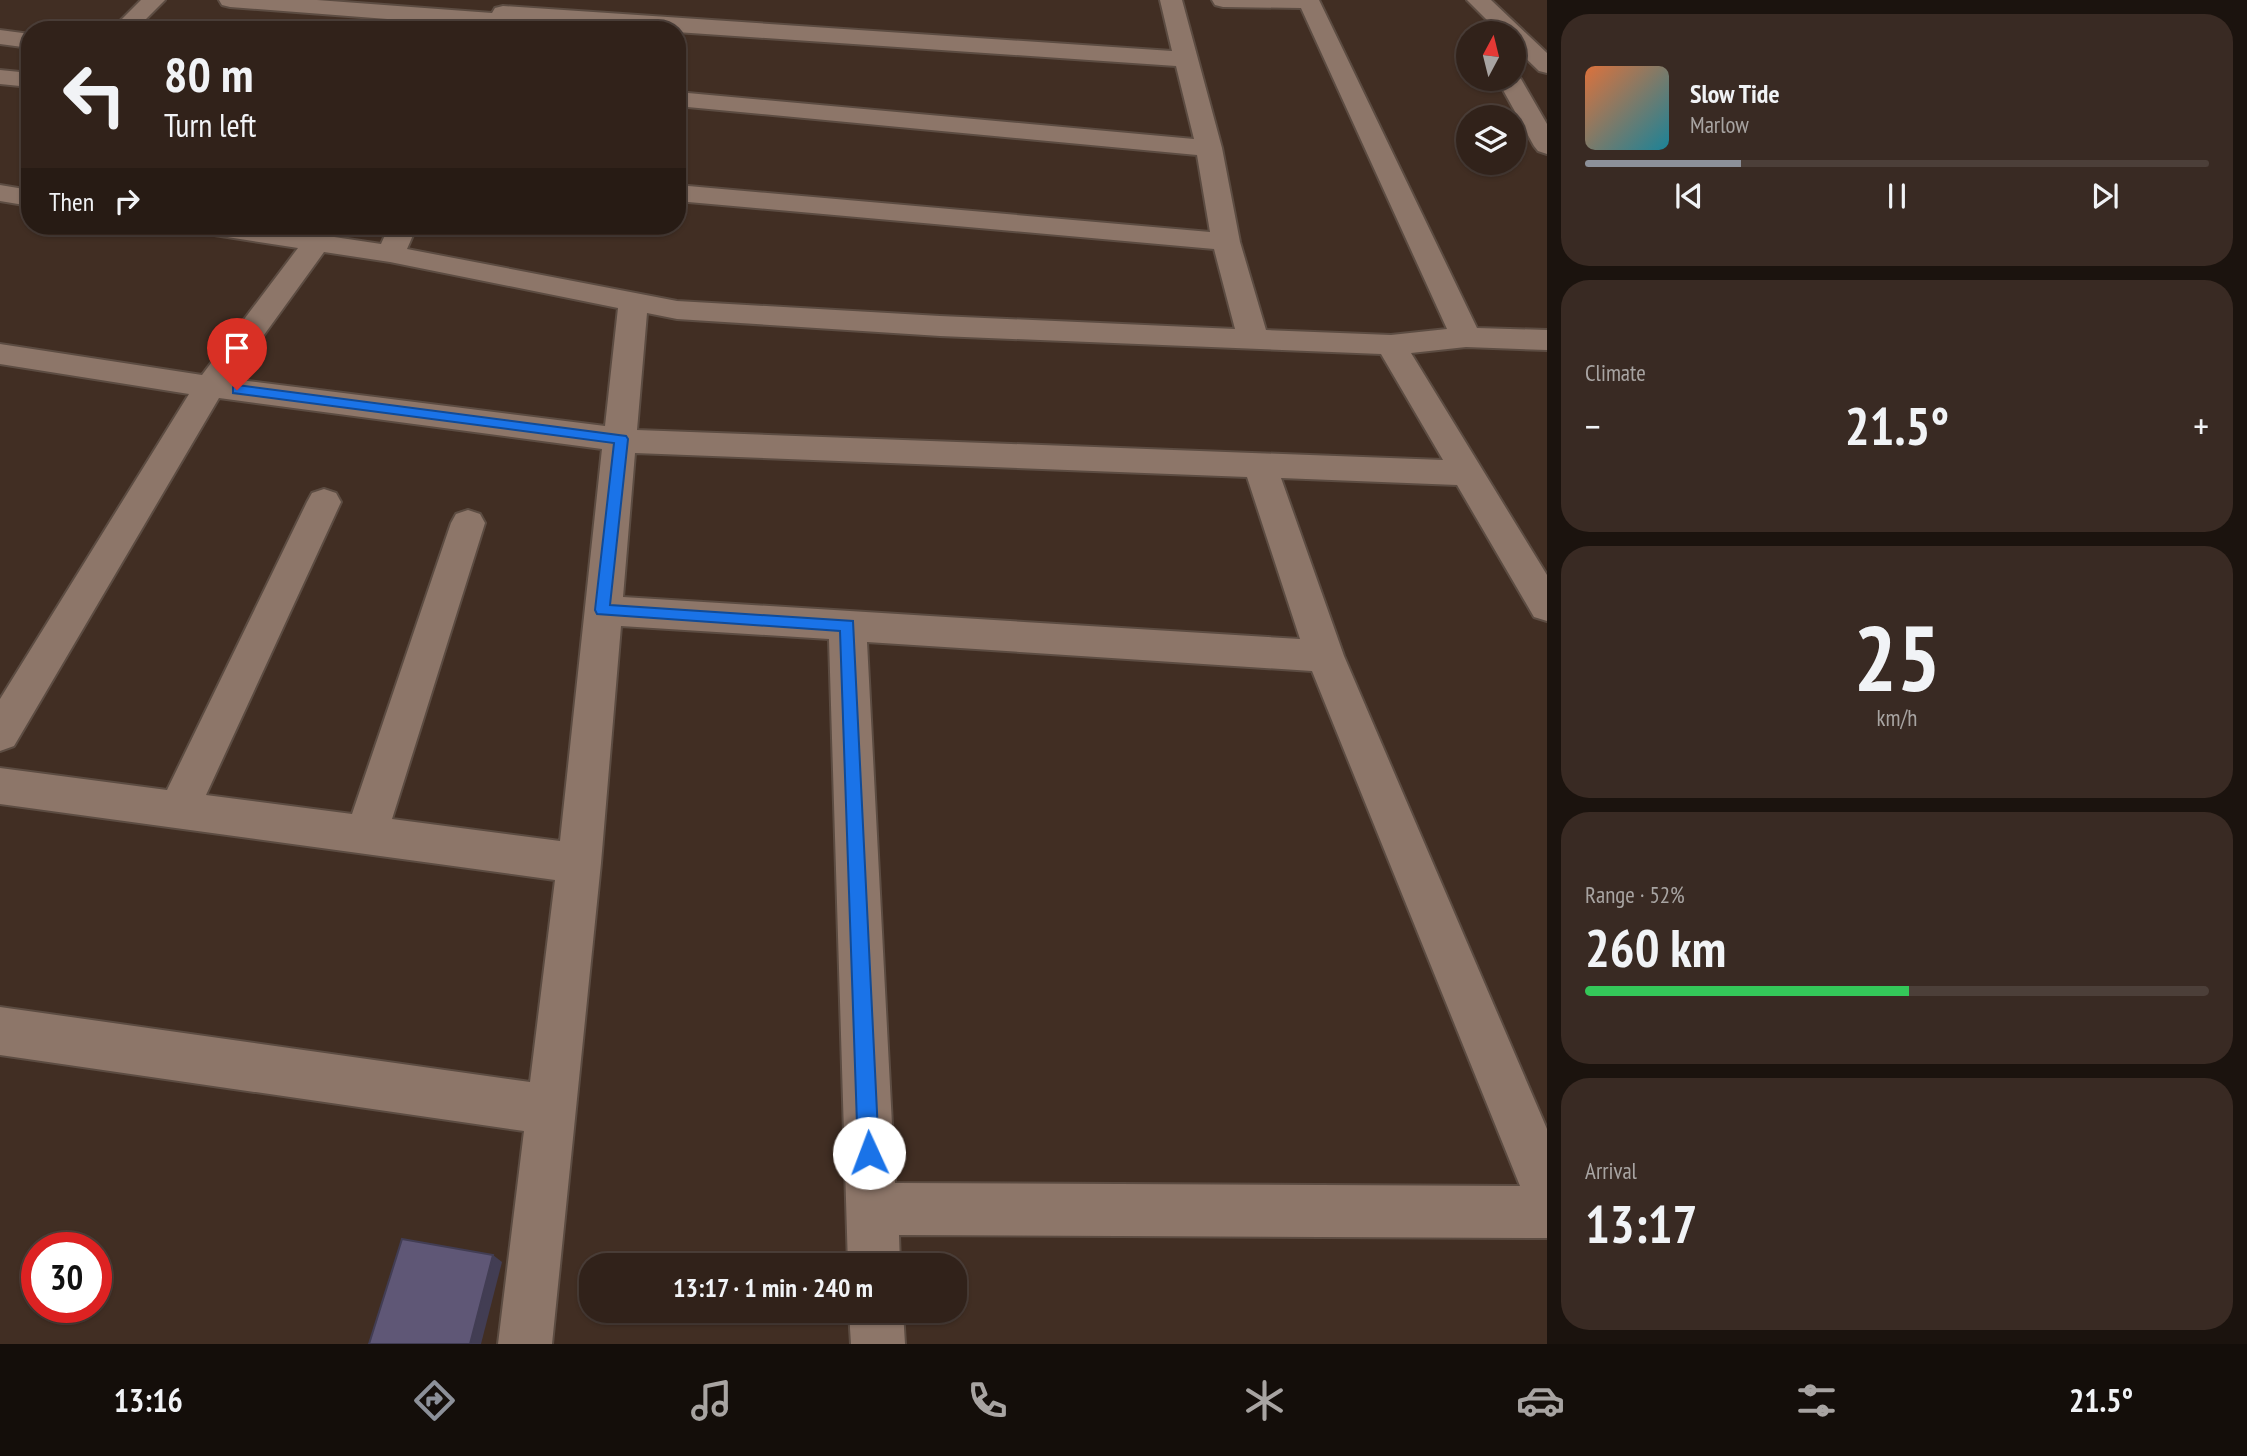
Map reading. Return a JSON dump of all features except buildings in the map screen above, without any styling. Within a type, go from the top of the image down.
[{"type":"street","points":[[132,21],[154,0]]},
{"type":"street","points":[[230,0],[583,21]]},
{"type":"street","points":[[1171,0],[1209,148],[1226,242],[1253,339]]},
{"type":"street","points":[[1223,0],[1313,1],[1466,337]]},
{"type":"street","points":[[1468,0],[1479,21]]},
{"type":"street","points":[[1478,0],[1500,21]]},
{"type":"street","points":[[250,21],[266,1]]},
{"type":"street","points":[[686,28],[1184,59]]},
{"type":"street","points":[[0,37],[21,40]]},
{"type":"street","points":[[1526,46],[1547,66]]},
{"type":"street","points":[[0,77],[21,79]]},
{"type":"street","points":[[1516,91],[1547,146]]},
{"type":"street","points":[[686,100],[1209,148]]},
{"type":"street","points":[[0,193],[21,196]]},
{"type":"street","points":[[686,194],[1226,242]]},
{"type":"street","points":[[269,235],[390,254],[691,311],[940,326],[1391,345],[1466,337],[1547,340]]},
{"type":"street","points":[[390,254],[399,235]]},
{"type":"street","points":[[0,734],[210,386],[317,242]]},
{"type":"street","points":[[525,1344],[579,863],[633,302]]},
{"type":"street","points":[[1391,345],[1547,607]]},
{"type":"street","points":[[0,354],[210,386],[653,444],[1467,473]]},
{"type":"street","points":[[1260,466],[1325,656],[1547,1189]]},
{"type":"street","points":[[179,808],[324,502]]},
{"type":"street","points":[[366,834],[468,523]]},
{"type":"street","points":[[602,610],[1325,656]]},
{"type":"street","points":[[847,625],[873,1253]]},
{"type":"street","points":[[0,786],[579,863]]},
{"type":"street","points":[[0,1031],[551,1110]]},
{"type":"street","points":[[871,1209],[1547,1212]]},
{"type":"street","points":[[877,1323],[878,1344]]},
{"type":"route","points":[[237,390],[621,439],[602,610],[847,625],[869,1153]]}]
